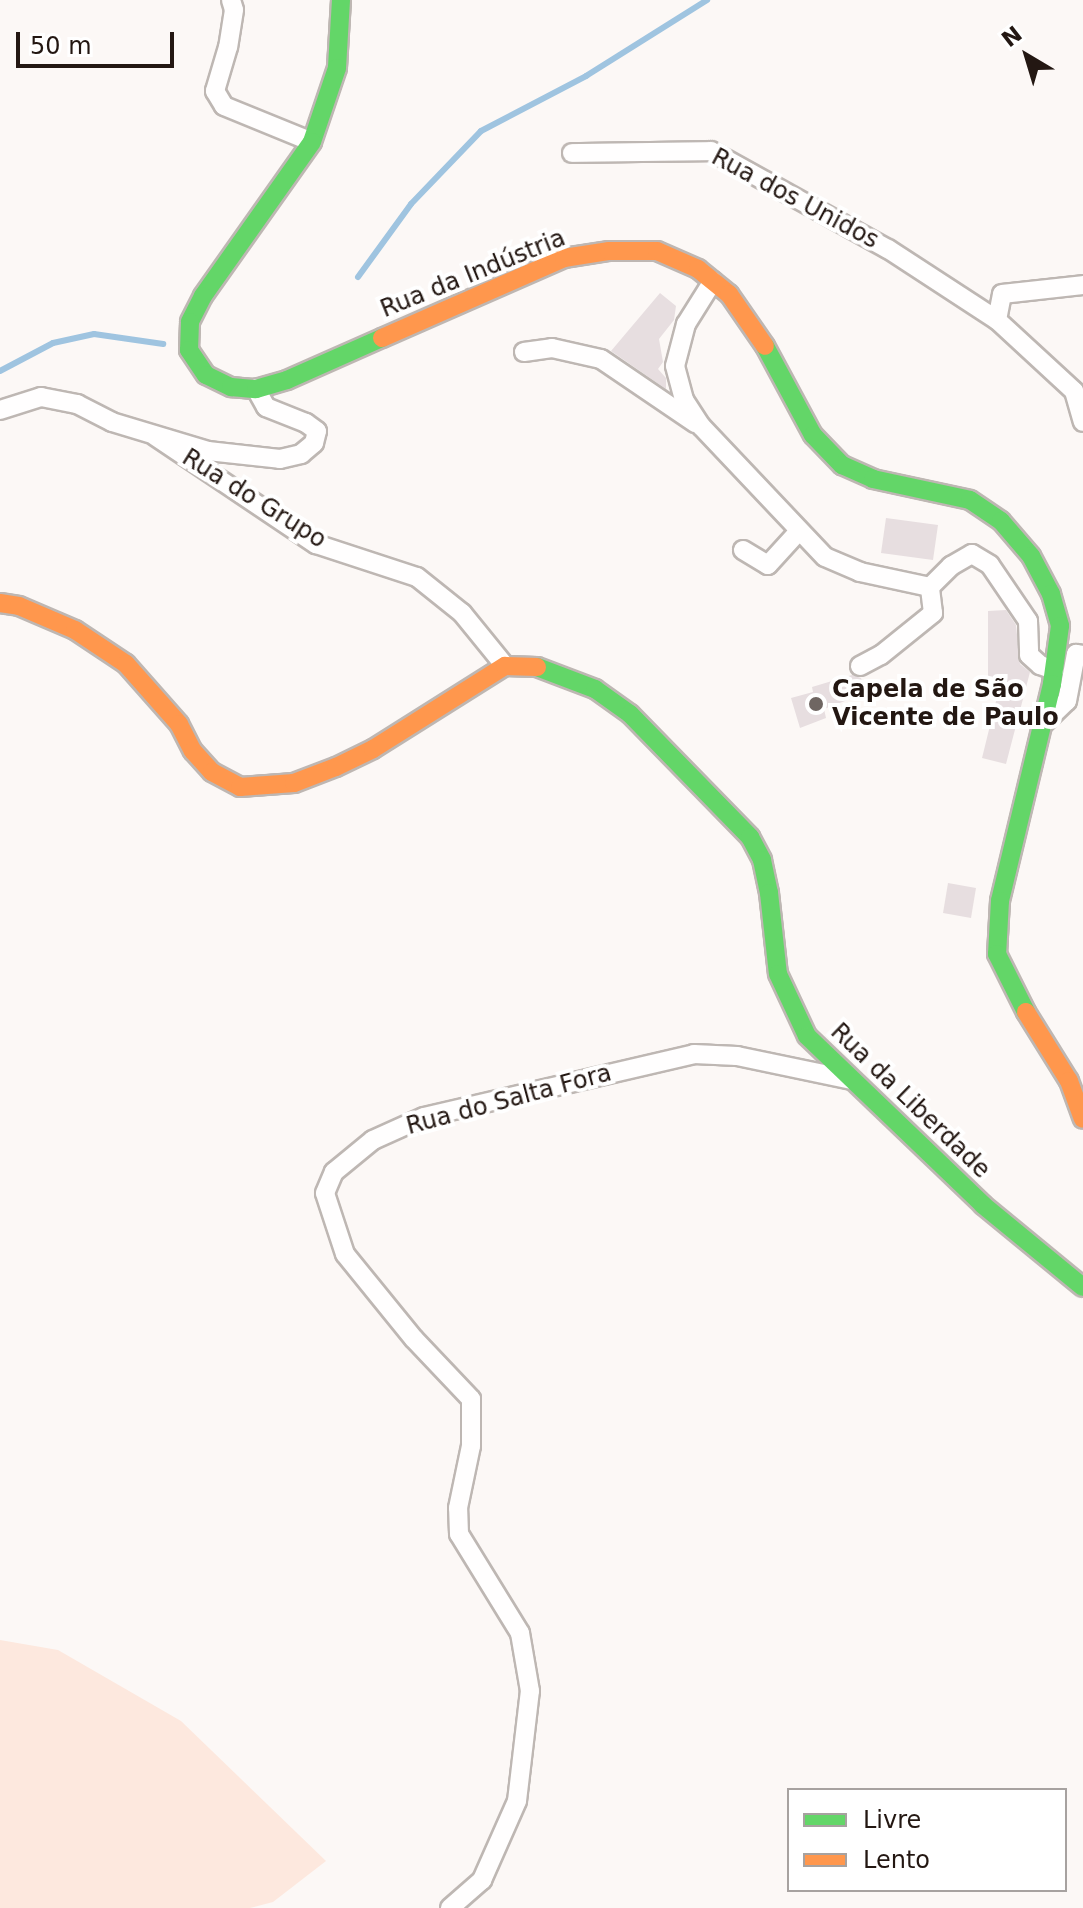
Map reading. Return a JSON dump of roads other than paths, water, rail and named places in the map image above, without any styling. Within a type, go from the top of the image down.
[{"type":"street","points":[[231,0],[234,10],[228,47],[215,91],[224,106],[312,142]]},
{"type":"street","points":[[0,410],[41,397],[77,404],[155,436],[208,451],[280,459],[301,454],[314,443],[317,431],[266,407],[256,389],[231,387],[206,375],[189,350],[190,322],[203,296],[312,142],[337,68],[341,0]]},
{"type":"street","name":"Rua dos Unidos","points":[[572,153],[711,151],[888,249],[997,320],[1074,391],[1083,422]]},
{"type":"street","name":"Rua da Indústria","points":[[256,389],[287,380],[564,258],[609,251],[657,251],[698,269],[729,294],[753,325],[813,435],[842,465],[873,479],[970,500],[1001,521],[1031,556],[1054,604],[1060,626],[1043,724],[1000,901],[997,954],[1021,1004],[1069,1081],[1083,1119]]},
{"type":"street","points":[[713,281],[686,324],[675,366],[684,400],[701,426],[798,532],[825,557],[860,572],[930,587]]},
{"type":"street","points":[[997,320],[1002,294],[1083,285]]},
{"type":"street","points":[[524,352],[552,348],[601,359],[661,403],[701,426]]},
{"type":"street","name":"Rua do Grupo","points":[[155,436],[316,544],[417,577],[462,613],[505,666]]},
{"type":"street","points":[[743,550],[768,565],[798,532]]},
{"type":"street","points":[[930,587],[951,566],[972,554],[990,565],[1028,621],[1029,655],[1040,665],[1054,670]]},
{"type":"street","points":[[860,666],[881,655],[933,613],[930,587]]},
{"type":"street","points":[[0,603],[19,606],[75,630],[118,658],[179,724],[193,751],[212,772],[240,787],[294,783],[336,767],[373,749],[505,666]]},
{"type":"street","points":[[1043,724],[1067,701],[1076,654],[1083,655]]},
{"type":"street","name":"Rua da Liberdade","points":[[505,666],[540,667],[595,689],[630,714],[750,837],[762,860],[778,974],[790,1006],[807,1036],[983,1205],[1083,1287]]},
{"type":"street","name":"Rua do Salta Fora","points":[[450,1908],[482,1880],[517,1801],[530,1691],[520,1633],[459,1534],[458,1508],[471,1446],[471,1399],[414,1339],[345,1254],[325,1193],[334,1172],[373,1140],[424,1117],[694,1054],[737,1056],[852,1080]]},
{"type":"waterway","points":[[358,277],[411,204],[481,131],[586,76],[707,0]]},
{"type":"waterway","points":[[0,371],[53,343],[94,334],[163,344]]},
{"type":"place","name":"Capela de São Vicente de Paulo","points":[[816,704]]}]
